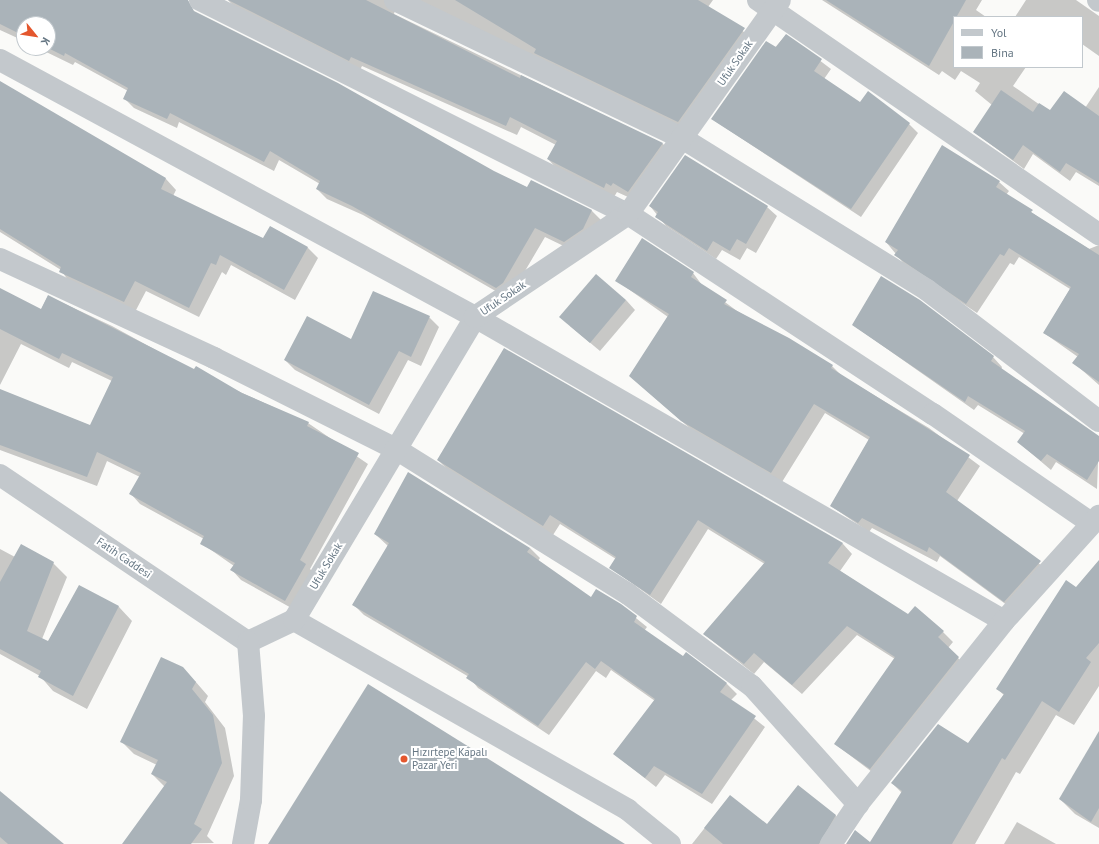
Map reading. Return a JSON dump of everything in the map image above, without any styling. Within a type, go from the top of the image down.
[{"type":"street","points":[[200,0],[628,214],[1095,519],[1004,621],[858,804],[832,844]]},
{"type":"street","points":[[396,0],[682,138],[927,290],[1099,421]]},
{"type":"street","points":[[770,3],[1099,234]]},
{"type":"street","name":"Ufuk Sokak","points":[[294,620],[475,317],[628,214],[682,138],[770,3]]},
{"type":"street","points":[[0,60],[475,317],[1004,621]]},
{"type":"street","points":[[0,260],[214,358],[396,449],[628,594],[752,686],[858,804]]},
{"type":"street","name":"Fatih Caddesi","points":[[0,475],[248,642]]},
{"type":"street","points":[[243,844],[251,800],[254,716],[248,642],[294,620],[628,810],[670,844]]},
{"type":"building","points":[[0,0],[188,0],[194,11],[338,83],[494,171],[527,187],[531,180],[592,210],[583,229],[564,242],[535,228],[503,283],[496,288],[352,206],[316,189],[320,181],[270,151],[264,162],[170,113],[167,119],[123,99],[128,88],[65,53],[64,56],[56,52],[56,16],[16,16],[16,32],[0,24]]},
{"type":"building","points":[[228,0],[366,0],[520,78],[521,75],[663,143],[628,192],[613,183],[611,186],[606,183],[604,188],[547,159],[557,141],[510,117],[506,126],[351,57],[349,61]]},
{"type":"building","points":[[455,0],[698,0],[745,28],[678,122],[534,53],[536,49]]},
{"type":"building","points":[[826,0],[966,0],[957,16],[953,16],[953,23],[929,66]]},
{"type":"building","points":[[786,34],[822,59],[814,71],[860,102],[868,91],[910,123],[851,209],[711,119],[766,41],[776,47]]},
{"type":"building","points":[[0,81],[166,178],[161,189],[263,238],[270,226],[308,247],[284,290],[220,255],[216,265],[211,263],[189,308],[135,281],[124,302],[59,272],[61,267],[0,229]]},
{"type":"building","points":[[1001,90],[1033,112],[1039,103],[1050,110],[1064,91],[1099,116],[1099,183],[1066,163],[1060,172],[1023,145],[1013,160],[973,132]]},
{"type":"building","points":[[942,145],[1000,181],[996,187],[1033,210],[1031,212],[1099,255],[1099,382],[1072,363],[1079,354],[1043,333],[1071,287],[1009,248],[1004,256],[1000,254],[966,304],[894,255],[898,250],[885,242]]},
{"type":"building","points":[[685,155],[768,206],[746,244],[737,239],[730,251],[713,241],[707,251],[655,217],[658,212],[649,206]]},
{"type":"building","points":[[642,238],[694,272],[691,277],[727,300],[724,304],[789,338],[833,365],[831,368],[970,455],[946,492],[1041,561],[1004,602],[929,547],[927,552],[862,518],[858,523],[830,506],[870,437],[814,404],[771,473],[681,421],[629,376],[669,314],[615,281]]},
{"type":"building","points":[[596,274],[626,300],[590,343],[559,317]]},
{"type":"building","points":[[881,276],[920,300],[994,356],[991,361],[1099,436],[1099,461],[1087,480],[1047,454],[1041,461],[1017,442],[1025,431],[968,396],[965,402],[852,325]]},
{"type":"building","points":[[0,288],[41,309],[48,295],[194,369],[196,366],[242,393],[309,422],[307,426],[359,453],[300,560],[306,564],[285,601],[230,570],[235,563],[200,544],[204,536],[129,494],[141,473],[97,452],[87,477],[0,445],[0,389],[90,425],[113,377],[62,353],[59,359],[0,329]]},
{"type":"building","points":[[373,291],[430,316],[411,357],[399,351],[369,405],[284,360],[307,316],[351,339]]},
{"type":"building","points":[[504,348],[843,543],[828,563],[908,614],[915,606],[944,631],[938,637],[959,657],[870,769],[834,744],[895,657],[847,626],[792,685],[754,653],[744,664],[703,634],[765,562],[698,520],[650,595],[609,568],[616,557],[550,515],[543,526],[437,460]]},
{"type":"building","points":[[408,472],[530,548],[527,552],[591,597],[596,589],[621,604],[637,616],[634,622],[683,656],[686,652],[727,683],[720,692],[756,716],[702,794],[654,766],[645,778],[613,754],[655,699],[601,661],[595,669],[586,662],[538,726],[466,678],[469,674],[352,605],[389,543],[374,534]]},
{"type":"building","points":[[21,544],[54,562],[27,631],[48,641],[79,585],[119,606],[73,696],[38,677],[41,671],[0,649],[0,582]]},
{"type":"building","points":[[1099,560],[1099,643],[1086,658],[1091,662],[1059,712],[1042,701],[1005,760],[1002,758],[952,844],[846,844],[855,830],[870,842],[902,791],[891,783],[938,724],[968,743],[1004,694],[996,689],[1066,580],[1076,587]]},
{"type":"building","points":[[161,657],[183,667],[196,682],[192,689],[213,715],[222,763],[194,824],[202,829],[191,844],[122,844],[167,782],[151,774],[158,760],[120,742]]},
{"type":"building","name":"Hızırtepe Kapalı Pazar Yeri","points":[[368,684],[625,844],[268,844]]},
{"type":"building","points":[[1099,731],[1099,808],[1091,822],[1059,799]]},
{"type":"building","points":[[798,785],[836,815],[819,844],[723,844],[704,828],[730,795],[767,824]]},
{"type":"building","points":[[0,791],[64,844],[8,844],[0,837]]},
{"type":"place","name":"Hızırtepe Kapalı Pazar Yeri","points":[[404,759]]}]
